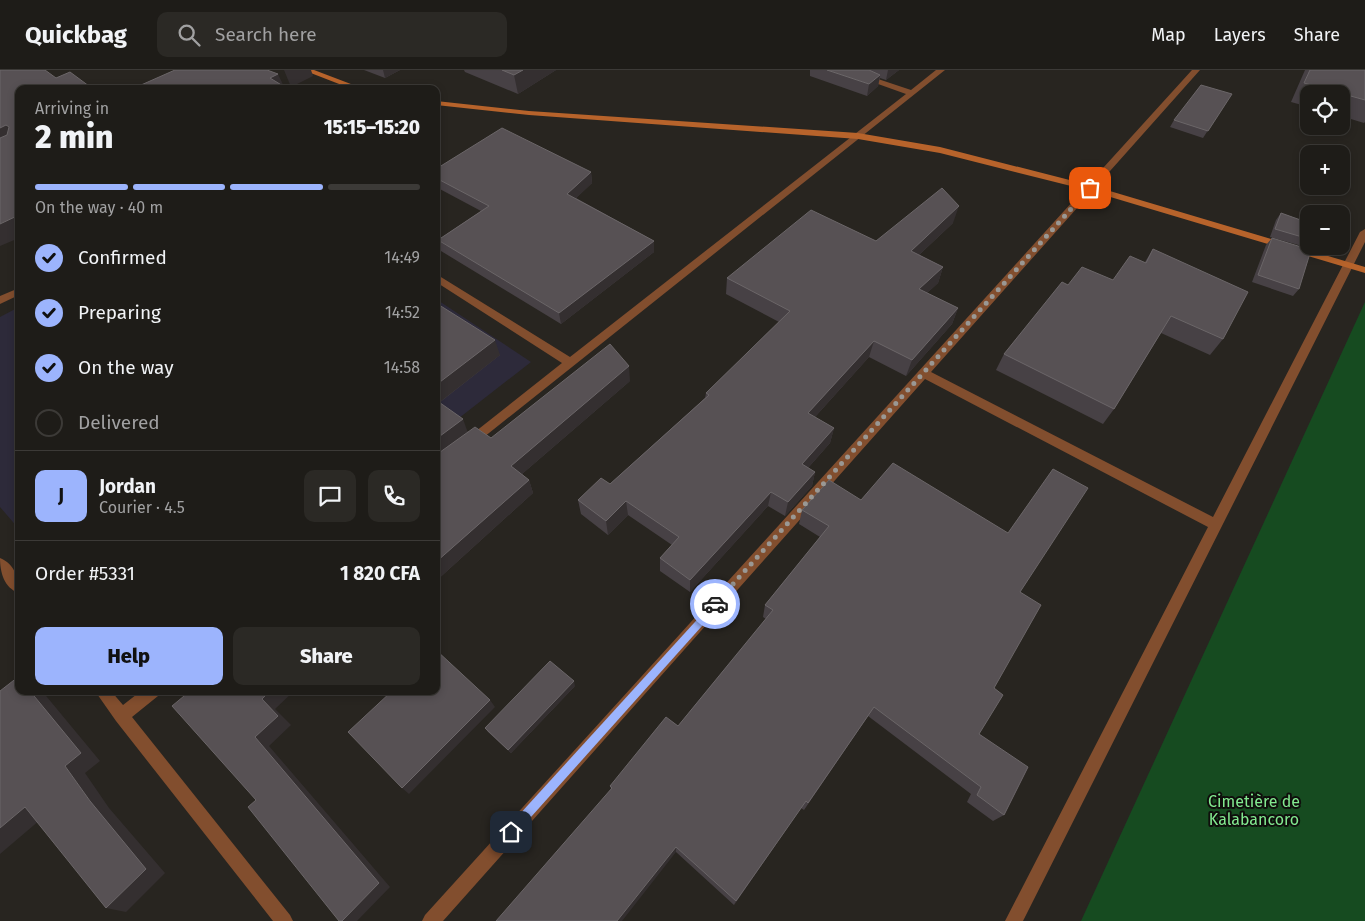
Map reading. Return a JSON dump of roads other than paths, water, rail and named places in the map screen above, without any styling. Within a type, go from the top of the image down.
[{"type":"main road","points":[[306,70],[349,85]]},
{"type":"main road","points":[[440,103],[529,113],[858,136],[940,150],[1090,188],[1365,270]]},
{"type":"street","points":[[843,70],[912,93]]},
{"type":"street","points":[[458,451],[941,70]]},
{"type":"street","points":[[431,921],[1196,70]]},
{"type":"street","points":[[1014,921],[1365,232]]},
{"type":"street","points":[[440,280],[570,363]]},
{"type":"street","points":[[0,300],[15,293]]},
{"type":"street","points":[[923,373],[1216,525]]},
{"type":"street","points":[[0,564],[15,583]]},
{"type":"street","points":[[105,695],[284,921]]},
{"type":"street","points":[[121,716],[148,695]]},
{"type":"park label","name":"Cimetière de Kalabancoro","points":[[1254,810]]}]
